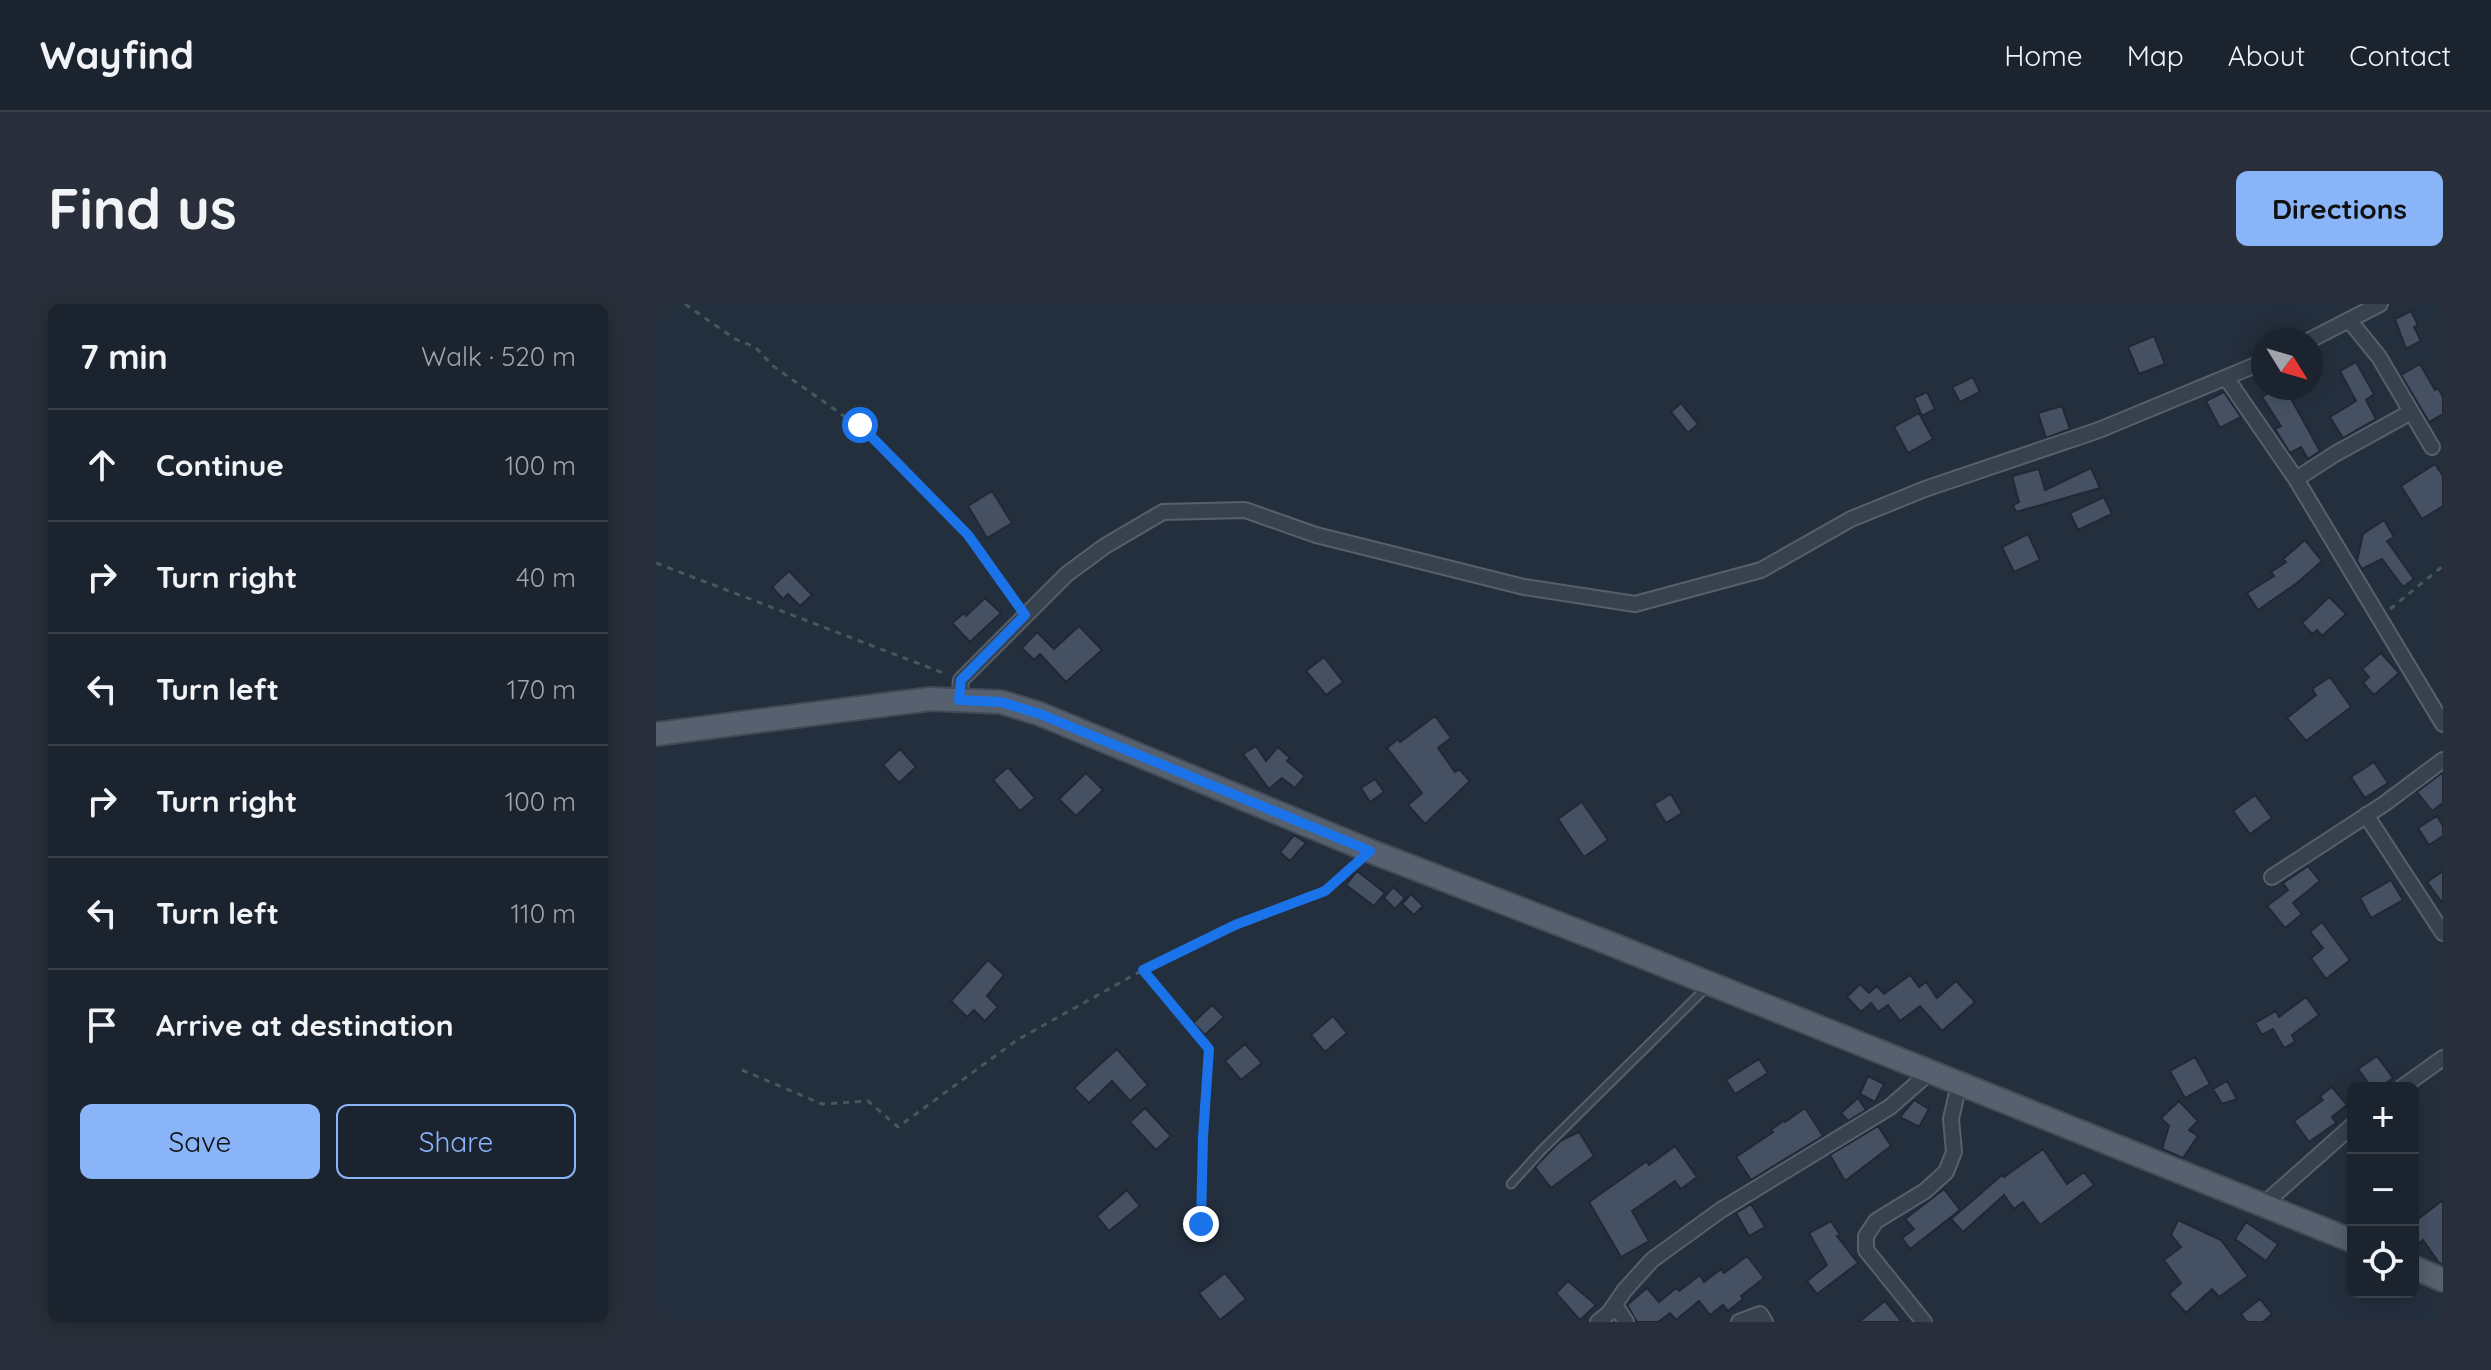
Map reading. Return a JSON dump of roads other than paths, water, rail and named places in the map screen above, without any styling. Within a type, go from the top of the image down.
[{"type":"main road","points":[[656,734],[930,699],[960,690],[1001,702],[1040,714],[1370,851],[2347,1239]]},
{"type":"main road","points":[[2419,1270],[2443,1280]]},
{"type":"street","points":[[2323,333],[2380,304]]},
{"type":"street","points":[[2349,320],[2379,357],[2432,447]]},
{"type":"street","points":[[960,690],[1025,615],[1067,574],[1105,546],[1163,512],[1245,510],[1316,535],[1524,587],[1635,604],[1761,570],[1851,519],[1925,489],[2099,430],[2251,368]]},
{"type":"street","points":[[2227,379],[2296,479],[2443,724]]},
{"type":"street","points":[[2296,479],[2346,447],[2411,412]]},
{"type":"street","points":[[2272,877],[2443,760]]},
{"type":"street","points":[[2366,815],[2443,933]]},
{"type":"street","points":[[2409,1082],[2443,1058]]},
{"type":"street","points":[[1598,1322],[1652,1260],[1721,1210],[1890,1107],[1930,1072]]},
{"type":"street","points":[[1924,1322],[1866,1250],[1866,1236],[1876,1221],[1925,1191],[1946,1172],[1954,1152],[1951,1119],[1959,1084]]},
{"type":"street","points":[[2264,1204],[2347,1130]]},
{"type":"street","points":[[1615,1305],[1626,1322]]},
{"type":"street","points":[[1739,1322],[1760,1314],[1765,1322]]},
{"type":"lane","points":[[1511,1184],[1710,984]]}]
